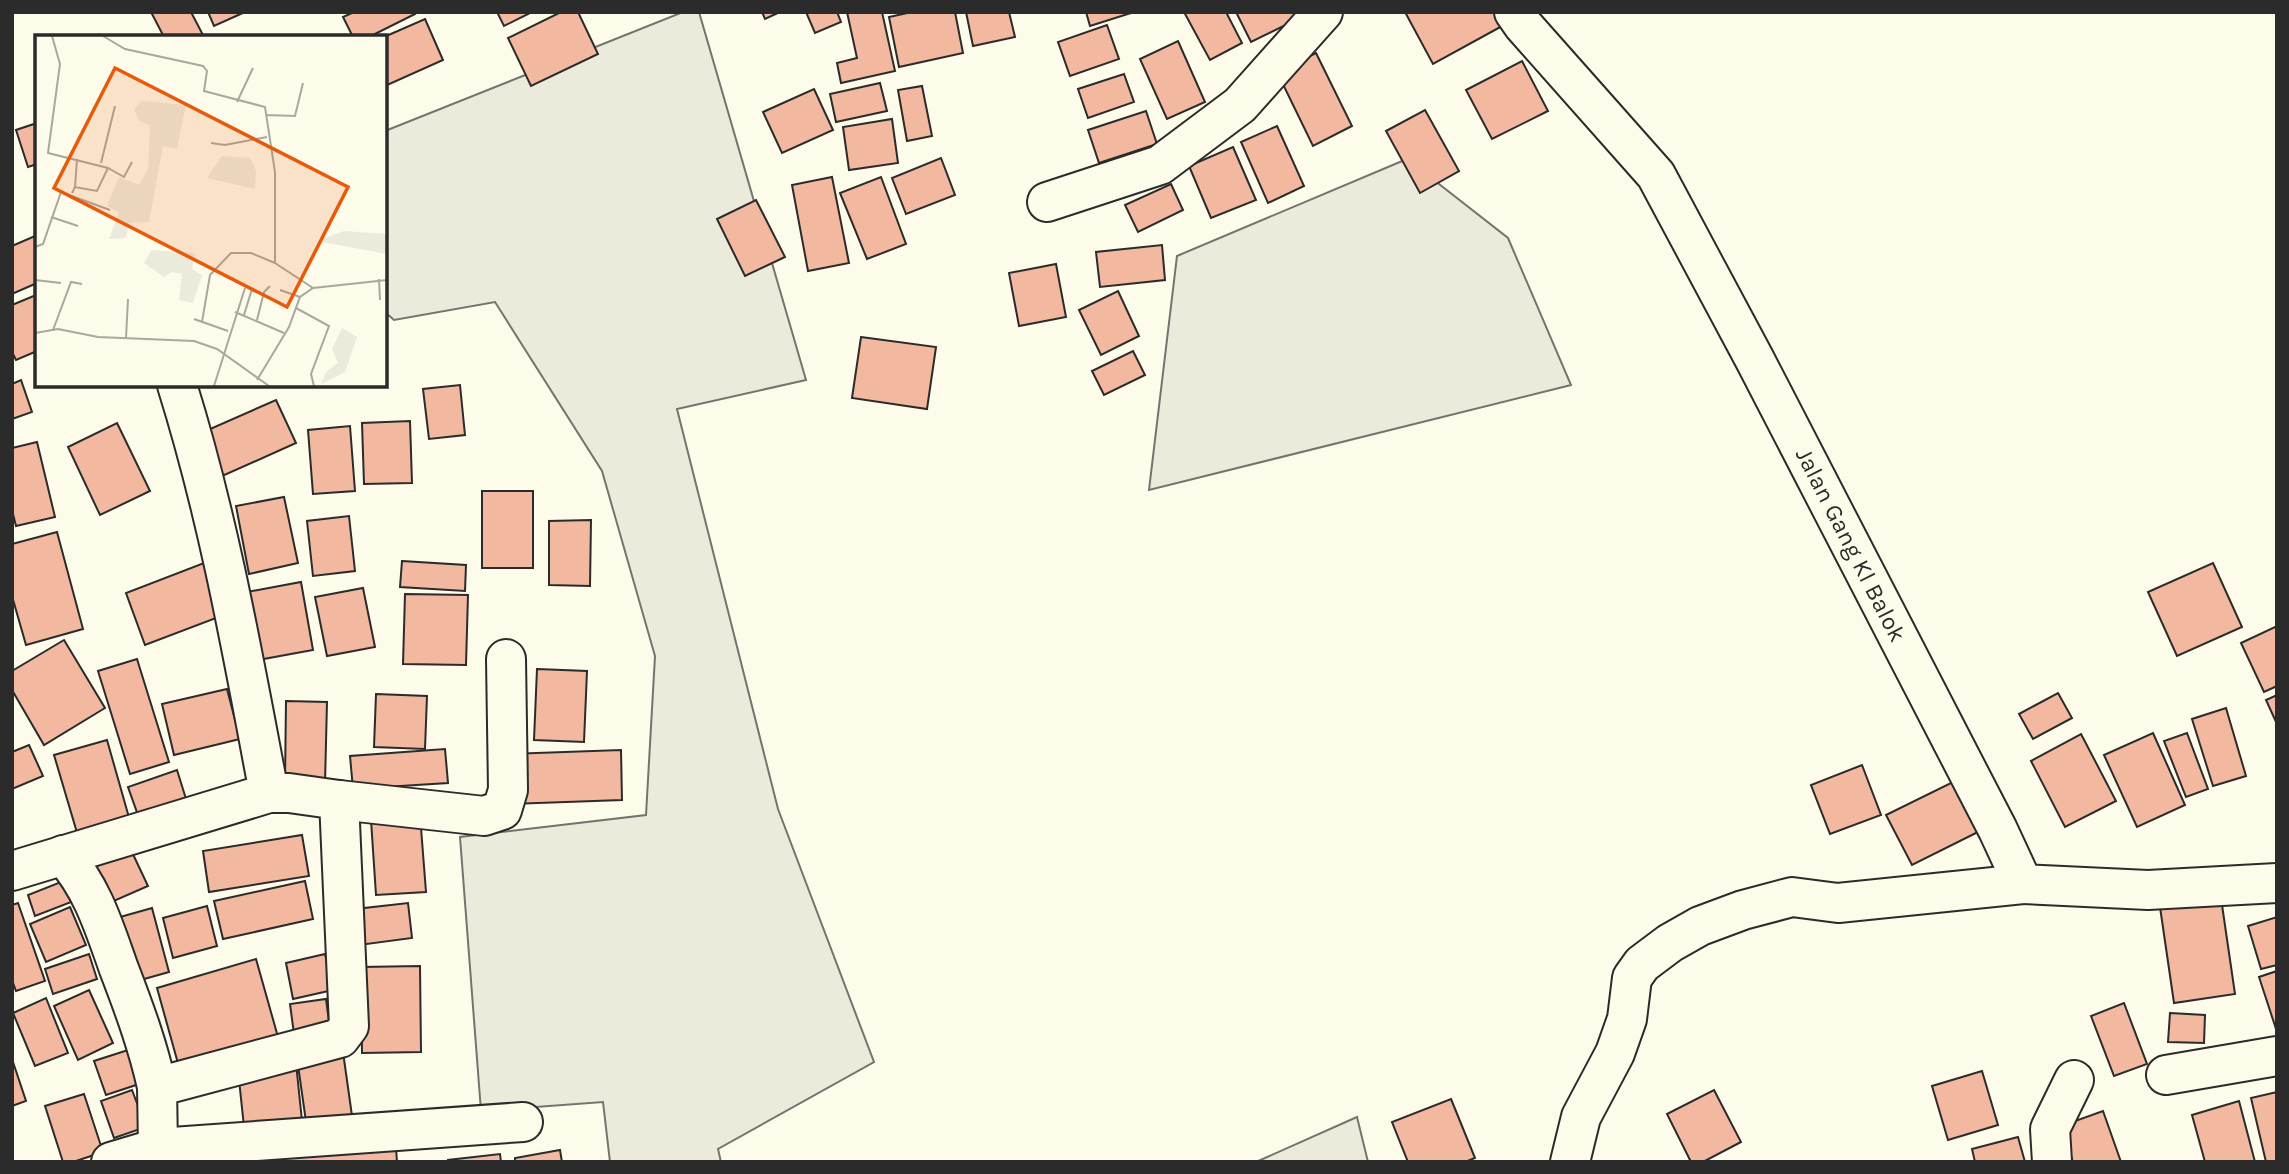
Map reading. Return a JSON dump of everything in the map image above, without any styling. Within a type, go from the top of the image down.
[{"type":"street","points":[[1047,202],[1160,165],[1240,105],[1323,12]]},
{"type":"street","name":"Jalan Gang Kl Balok","points":[[1514,12],[1523,26],[1656,175],[1774,397],[1998,830],[2023,884]]},
{"type":"street","points":[[178,387],[214,517],[269,793]]},
{"type":"street","points":[[12,871],[269,793],[289,793],[484,816],[495,814],[502,810],[508,790],[506,659]]},
{"type":"street","points":[[157,1087],[340,1038],[346,1031],[349,1026],[340,800]]},
{"type":"street","points":[[63,855],[92,896],[149,1049],[157,1087],[158,1147]]},
{"type":"street","points":[[1570,1162],[1581,1117],[1615,1053],[1627,1019],[1632,978],[1642,964],[1670,943],[1700,926],[1743,910],[1792,897],[1838,903],[2023,884],[2148,890],[2277,883]]},
{"type":"street","points":[[2166,1075],[2277,1056]]},
{"type":"street","points":[[2052,1162],[2050,1129],[2074,1080]]},
{"type":"street","points":[[111,1162],[158,1147],[523,1122]]},
{"type":"shaded area","points":[[683,12],[699,12],[806,380],[677,409],[778,809],[874,1062],[718,1149],[721,1162],[610,1162],[603,1102],[481,1111],[460,837],[646,815],[655,656],[602,471],[495,302],[394,320],[387,314],[387,130]]},
{"type":"shaded area","points":[[1407,159],[1508,238],[1571,385],[1149,490],[1177,256]]},
{"type":"shaded area","points":[[1357,1117],[1368,1162],[1256,1162]]},
{"type":"building","points":[[151,12],[191,12],[203,35],[163,35]]},
{"type":"building","points":[[208,12],[245,12],[214,26]]},
{"type":"building","points":[[354,12],[415,14],[373,35],[352,35],[343,17]]},
{"type":"building","points":[[497,12],[532,12],[504,26]]},
{"type":"building","points":[[561,12],[578,12],[598,54],[531,86],[508,38]]},
{"type":"building","points":[[762,12],[780,12],[765,19]]},
{"type":"building","points":[[806,12],[837,12],[841,22],[815,33]]},
{"type":"building","points":[[847,12],[882,12],[895,71],[841,83],[837,63],[857,58]]},
{"type":"building","points":[[912,12],[955,12],[963,53],[899,67],[889,17]]},
{"type":"building","points":[[966,12],[1009,12],[1015,37],[973,46]]},
{"type":"building","points":[[1086,12],[1131,12],[1131,13],[1090,26]]},
{"type":"building","points":[[1184,12],[1226,12],[1242,43],[1210,60]]},
{"type":"building","points":[[1236,12],[1297,12],[1300,18],[1251,42]]},
{"type":"building","points":[[1405,12],[1497,12],[1504,25],[1433,64]]},
{"type":"building","points":[[425,19],[443,60],[387,85],[387,36]]},
{"type":"building","points":[[1107,25],[1119,59],[1070,76],[1058,42]]},
{"type":"building","points":[[1178,41],[1205,102],[1167,119],[1140,59]]},
{"type":"building","points":[[1316,53],[1352,126],[1313,146],[1277,72]]},
{"type":"building","points":[[1522,61],[1548,111],[1492,139],[1466,90]]},
{"type":"building","points":[[1124,74],[1134,102],[1088,118],[1078,89]]},
{"type":"building","points":[[880,83],[887,111],[836,122],[830,94]]},
{"type":"building","points":[[922,86],[932,136],[907,141],[898,90]]},
{"type":"building","points":[[814,89],[833,130],[782,153],[763,112]]},
{"type":"building","points":[[1425,110],[1459,171],[1420,193],[1386,131]]},
{"type":"building","points":[[1146,111],[1157,144],[1099,163],[1088,130]]},
{"type":"building","points":[[892,119],[898,163],[849,170],[843,127]]},
{"type":"building","points":[[35,124],[35,165],[28,167],[16,130]]},
{"type":"building","points":[[1277,126],[1304,186],[1268,203],[1241,142]]},
{"type":"building","points":[[1233,147],[1256,200],[1211,218],[1189,166]]},
{"type":"building","points":[[941,158],[955,195],[906,214],[892,178]]},
{"type":"building","points":[[832,177],[849,263],[808,271],[792,185]]},
{"type":"building","points":[[881,177],[906,244],[867,259],[840,193]]},
{"type":"building","points":[[1171,184],[1183,210],[1138,232],[1125,205]]},
{"type":"building","points":[[756,200],[785,257],[745,276],[717,219]]},
{"type":"building","points":[[35,236],[35,284],[12,294],[12,246]]},
{"type":"building","points":[[1162,245],[1165,280],[1100,287],[1096,252]]},
{"type":"building","points":[[1056,264],[1066,317],[1019,326],[1009,273]]},
{"type":"building","points":[[1118,291],[1139,336],[1101,355],[1079,310]]},
{"type":"building","points":[[35,295],[35,352],[16,360],[12,352],[12,305]]},
{"type":"building","points":[[861,337],[936,347],[927,409],[852,398]]},
{"type":"building","points":[[1133,351],[1145,375],[1104,395],[1092,371]]},
{"type":"building","points":[[21,380],[32,412],[12,419],[12,384]]},
{"type":"building","points":[[460,385],[465,435],[429,439],[423,389]]},
{"type":"building","points":[[276,400],[296,443],[220,477],[201,433]]},
{"type":"building","points":[[410,421],[412,483],[364,484],[362,423]]},
{"type":"building","points":[[117,423],[150,491],[100,515],[68,447]]},
{"type":"building","points":[[350,426],[355,491],[313,494],[308,430]]},
{"type":"building","points":[[37,442],[55,517],[16,526],[12,510],[12,448]]},
{"type":"building","points":[[482,491],[533,491],[533,568],[482,568]]},
{"type":"building","points":[[284,497],[298,563],[249,574],[236,506]]},
{"type":"building","points":[[349,516],[355,571],[313,576],[307,521]]},
{"type":"building","points":[[591,520],[590,586],[549,585],[549,521]]},
{"type":"building","points":[[57,532],[83,629],[26,645],[12,596],[12,544]]},
{"type":"building","points":[[402,561],[466,565],[465,591],[400,587]]},
{"type":"building","points":[[204,563],[224,615],[145,645],[126,593]]},
{"type":"building","points":[[2213,563],[2242,627],[2177,656],[2148,592]]},
{"type":"building","points":[[301,582],[313,650],[258,660],[247,592]]},
{"type":"building","points":[[363,588],[375,647],[327,656],[315,597]]},
{"type":"building","points":[[405,594],[468,595],[466,665],[403,664]]},
{"type":"building","points":[[2277,626],[2277,686],[2264,692],[2241,643]]},
{"type":"building","points":[[64,640],[105,708],[44,745],[12,690],[12,671]]},
{"type":"building","points":[[137,659],[169,762],[130,774],[98,671]]},
{"type":"building","points":[[537,669],[587,671],[584,742],[534,740]]},
{"type":"building","points":[[227,689],[240,739],[174,755],[162,704]]},
{"type":"building","points":[[2058,693],[2072,718],[2033,739],[2019,714]]},
{"type":"building","points":[[376,694],[427,696],[425,749],[374,747]]},
{"type":"building","points":[[2277,695],[2277,724],[2266,700]]},
{"type":"building","points":[[286,701],[327,702],[325,783],[285,782]]},
{"type":"building","points":[[2226,708],[2246,776],[2213,786],[2192,719]]},
{"type":"building","points":[[2153,733],[2185,805],[2137,827],[2104,755]]},
{"type":"building","points":[[2187,733],[2208,789],[2186,797],[2164,741]]},
{"type":"building","points":[[2081,734],[2116,801],[2065,827],[2031,761]]},
{"type":"building","points":[[107,740],[130,821],[78,836],[54,755]]},
{"type":"building","points":[[29,745],[43,776],[12,789],[12,752]]},
{"type":"building","points":[[445,749],[448,783],[353,789],[350,756]]},
{"type":"building","points":[[621,750],[622,800],[510,804],[508,754]]},
{"type":"building","points":[[1862,765],[1881,815],[1830,834],[1811,785]]},
{"type":"building","points":[[177,770],[187,802],[139,818],[128,787]]},
{"type":"building","points":[[1959,779],[1984,829],[1912,865],[1886,815]]},
{"type":"building","points":[[420,815],[426,892],[376,895],[371,820]]},
{"type":"building","points":[[302,835],[309,876],[209,892],[203,851]]},
{"type":"building","points":[[131,850],[148,886],[107,904],[91,868]]},
{"type":"building","points":[[71,878],[79,899],[35,916],[28,895]]},
{"type":"building","points":[[305,881],[313,919],[223,939],[214,901]]},
{"type":"building","points":[[2221,898],[2235,994],[2174,1003],[2160,907]]},
{"type":"building","points":[[18,903],[45,981],[16,991],[12,980],[12,905]]},
{"type":"building","points":[[408,903],[412,938],[352,946],[347,910]]},
{"type":"building","points":[[207,906],[217,946],[173,958],[163,918]]},
{"type":"building","points":[[70,907],[86,945],[46,962],[30,924]]},
{"type":"building","points":[[152,908],[169,972],[130,983],[113,919]]},
{"type":"building","points":[[2277,917],[2277,965],[2261,969],[2248,926]]},
{"type":"building","points":[[89,954],[97,979],[53,994],[45,969]]},
{"type":"building","points":[[325,954],[333,990],[293,999],[286,963]]},
{"type":"building","points":[[256,959],[278,1037],[179,1067],[157,988]]},
{"type":"building","points":[[420,966],[421,1052],[362,1053],[361,967]]},
{"type":"building","points":[[2277,971],[2277,1032],[2259,977]]},
{"type":"building","points":[[89,990],[113,1043],[78,1060],[54,1006]]},
{"type":"building","points":[[46,998],[68,1053],[35,1066],[13,1013]]},
{"type":"building","points":[[326,999],[330,1029],[294,1034],[290,1004]]},
{"type":"building","points":[[2124,1003],[2147,1064],[2114,1076],[2091,1016]]},
{"type":"building","points":[[2170,1013],[2205,1015],[2204,1043],[2168,1042]]},
{"type":"building","points":[[128,1050],[139,1084],[106,1095],[94,1061]]},
{"type":"building","points":[[343,1052],[353,1123],[307,1129],[297,1058]]},
{"type":"building","points":[[12,1059],[26,1101],[12,1106]]},
{"type":"building","points":[[296,1063],[302,1121],[244,1127],[238,1070]]},
{"type":"building","points":[[1982,1071],[1998,1125],[1948,1140],[1932,1086]]},
{"type":"building","points":[[132,1090],[146,1127],[114,1138],[101,1101]]},
{"type":"building","points":[[1714,1090],[1741,1142],[1703,1162],[1691,1162],[1667,1114]]},
{"type":"building","points":[[2277,1092],[2277,1162],[2266,1162],[2251,1098]]},
{"type":"building","points":[[84,1094],[103,1152],[73,1162],[63,1162],[45,1106]]},
{"type":"building","points":[[1451,1099],[1475,1158],[1465,1162],[1408,1162],[1392,1122]]},
{"type":"building","points":[[2239,1101],[2255,1162],[2205,1162],[2192,1115]]},
{"type":"building","points":[[2103,1111],[2121,1162],[2073,1162],[2061,1126]]},
{"type":"building","points":[[2018,1137],[2025,1162],[1975,1162],[1972,1149]]},
{"type":"building","points":[[396,1148],[397,1162],[253,1162],[253,1160]]},
{"type":"building","points":[[560,1150],[562,1162],[515,1162],[515,1158]]},
{"type":"building","points":[[500,1154],[501,1162],[448,1162],[448,1160]]}]
